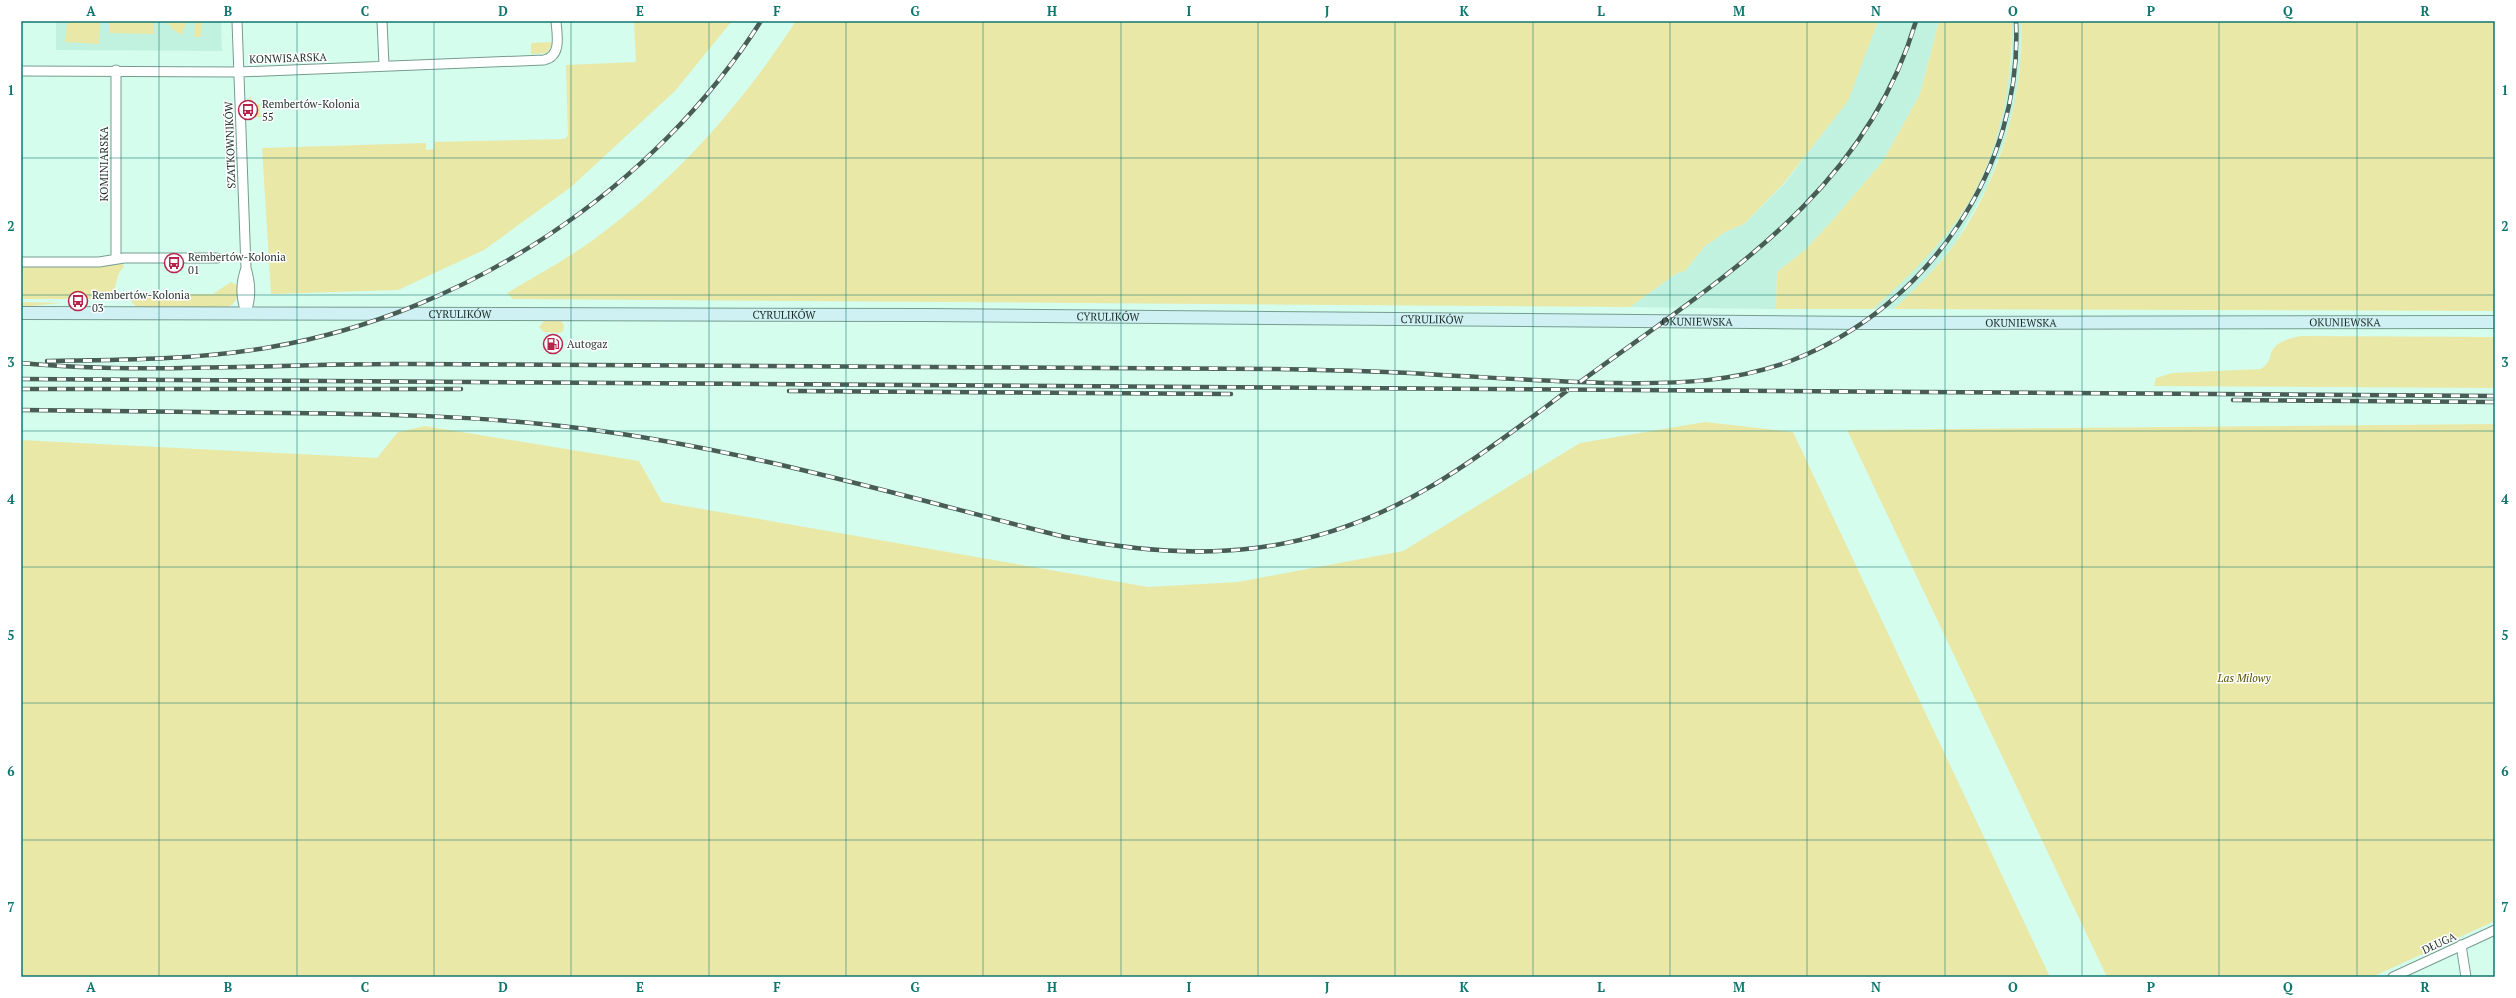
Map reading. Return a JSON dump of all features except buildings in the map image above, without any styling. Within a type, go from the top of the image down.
[{"type":"main road","name":"CYRULIKÓW","points":[[21,313],[933,315],[1548,321]]},
{"type":"main road","name":"OKUNIEWSKA","points":[[1548,321],[2495,322]]},
{"type":"street","name":"SZATKOWNIKÓW","points":[[237,21],[246,268],[250,281],[251,298],[246,314]]},
{"type":"street","points":[[382,21],[384,66]]},
{"type":"street","name":"KONWISARSKA","points":[[21,71],[116,70],[239,72],[544,60],[554,55],[557,49],[556,21]]},
{"type":"street","name":"KOMINIARSKA","points":[[116,70],[116,258]]},
{"type":"street","points":[[21,262],[99,262],[116,258],[217,258]]},
{"type":"street","name":"DŁUGA","points":[[2393,977],[2495,930]]},
{"type":"street","points":[[2461,945],[2466,977]]},
{"type":"shaded area","points":[[56,21],[221,21],[222,51],[56,50]]},
{"type":"shaded area","points":[[1878,21],[1939,21],[1920,94],[1883,161],[1805,250],[1777,272],[1776,309],[1630,307],[1677,273],[1685,271],[1704,247],[1725,232],[1744,224],[1785,183],[1847,101]]},
{"type":"shaded area","points":[[2012,21],[2021,21],[2020,64],[2015,103],[2005,140],[1987,187],[1956,242],[1923,282],[1894,309],[1873,309],[1910,274],[1970,200],[1989,155],[2002,116],[2012,56]]},
{"type":"green space","points":[[67,21],[100,21],[99,44],[65,42]]},
{"type":"green space","points":[[109,21],[154,21],[154,34],[109,33]]},
{"type":"green space","points":[[167,21],[187,21],[182,35],[172,29]]},
{"type":"green space","points":[[195,21],[202,21],[201,37],[194,37]]},
{"type":"green space","points":[[634,21],[732,21],[675,91],[571,187],[484,250],[398,290],[271,294],[262,148],[426,143],[426,150],[434,149],[434,142],[565,139],[568,135],[566,65],[636,62]]},
{"type":"green space","points":[[796,21],[1878,21],[1848,101],[1784,183],[1744,224],[1725,232],[1704,247],[1685,271],[1677,273],[1630,307],[513,299],[507,293],[586,245],[627,214],[655,189],[707,138],[753,82]]},
{"type":"green space","points":[[1939,21],[2012,21],[2010,67],[2003,113],[1990,158],[1970,200],[1950,230],[1926,258],[1873,309],[1776,309],[1777,272],[1805,250],[1883,161],[1920,94]]},
{"type":"green space","points":[[2021,21],[2495,21],[2495,311],[1894,309],[1942,260],[1956,242],[1985,192],[1997,165],[2014,107],[2019,78]]},
{"type":"green space","points":[[553,42],[547,53],[531,54],[531,43]]},
{"type":"green space","points":[[249,97],[251,97],[251,105],[260,104],[260,115],[263,117],[250,117]]},
{"type":"green space","points":[[122,263],[124,267],[118,275],[115,289],[106,299],[21,299],[21,266],[101,266]]},
{"type":"green space","points":[[231,282],[237,285],[238,293],[233,304],[226,308],[137,308],[131,301],[132,297],[136,294],[213,294]]},
{"type":"green space","points":[[21,302],[62,303],[21,307]]},
{"type":"green space","points":[[545,320],[561,320],[564,326],[563,331],[560,333],[544,332],[539,327]]},
{"type":"green space","points":[[2301,336],[2495,337],[2495,388],[2154,386],[2156,378],[2172,373],[2261,369],[2267,363],[2272,351],[2277,345],[2285,340]]},
{"type":"green space","points":[[1705,422],[1793,432],[2050,977],[21,977],[21,440],[377,458],[398,432],[425,426],[639,461],[662,502],[1148,587],[1238,582],[1403,551],[1580,443]]},
{"type":"green space","name":"Las Milowy","points":[[2495,424],[2495,921],[2372,977],[2107,977],[1847,430]]},
{"type":"railway","points":[[47,361],[131,360],[187,357],[215,355],[271,347],[344,330],[416,305],[484,273],[550,234],[611,189],[667,138],[717,82],[761,21]]},
{"type":"railway","points":[[1580,382],[1733,270],[1780,229],[1823,185],[1861,137],[1892,83],[1916,21]]},
{"type":"railway","points":[[21,363],[118,368],[215,368],[409,364],[1275,369],[1379,372],[1552,381],[1641,383],[1685,382],[1729,377],[1750,373],[1793,360],[1842,336],[1886,305],[1925,268],[1958,225],[1984,179],[2003,128],[2014,76],[2016,21]]},
{"type":"railway","points":[[21,379],[2495,396]]},
{"type":"railway","points":[[21,389],[461,389]]},
{"type":"railway","points":[[21,410],[396,415],[469,418],[578,428],[640,437],[762,461],[884,490],[1065,537],[1115,545],[1163,550],[1209,551],[1255,548],[1300,540],[1345,527],[1390,508],[1435,484],[1486,451],[1568,390]]},
{"type":"railway","points":[[789,391],[1231,394]]},
{"type":"railway","points":[[2233,400],[2495,402]]},
{"type":"place","name":"Rembertów-Kolonia 55","points":[[248,110]]},
{"type":"place","name":"Rembertów-Kolonia 01","points":[[174,263]]},
{"type":"place","name":"Rembertów-Kolonia 03","points":[[78,301]]},
{"type":"place","name":"Autogaz","points":[[553,344]]}]
